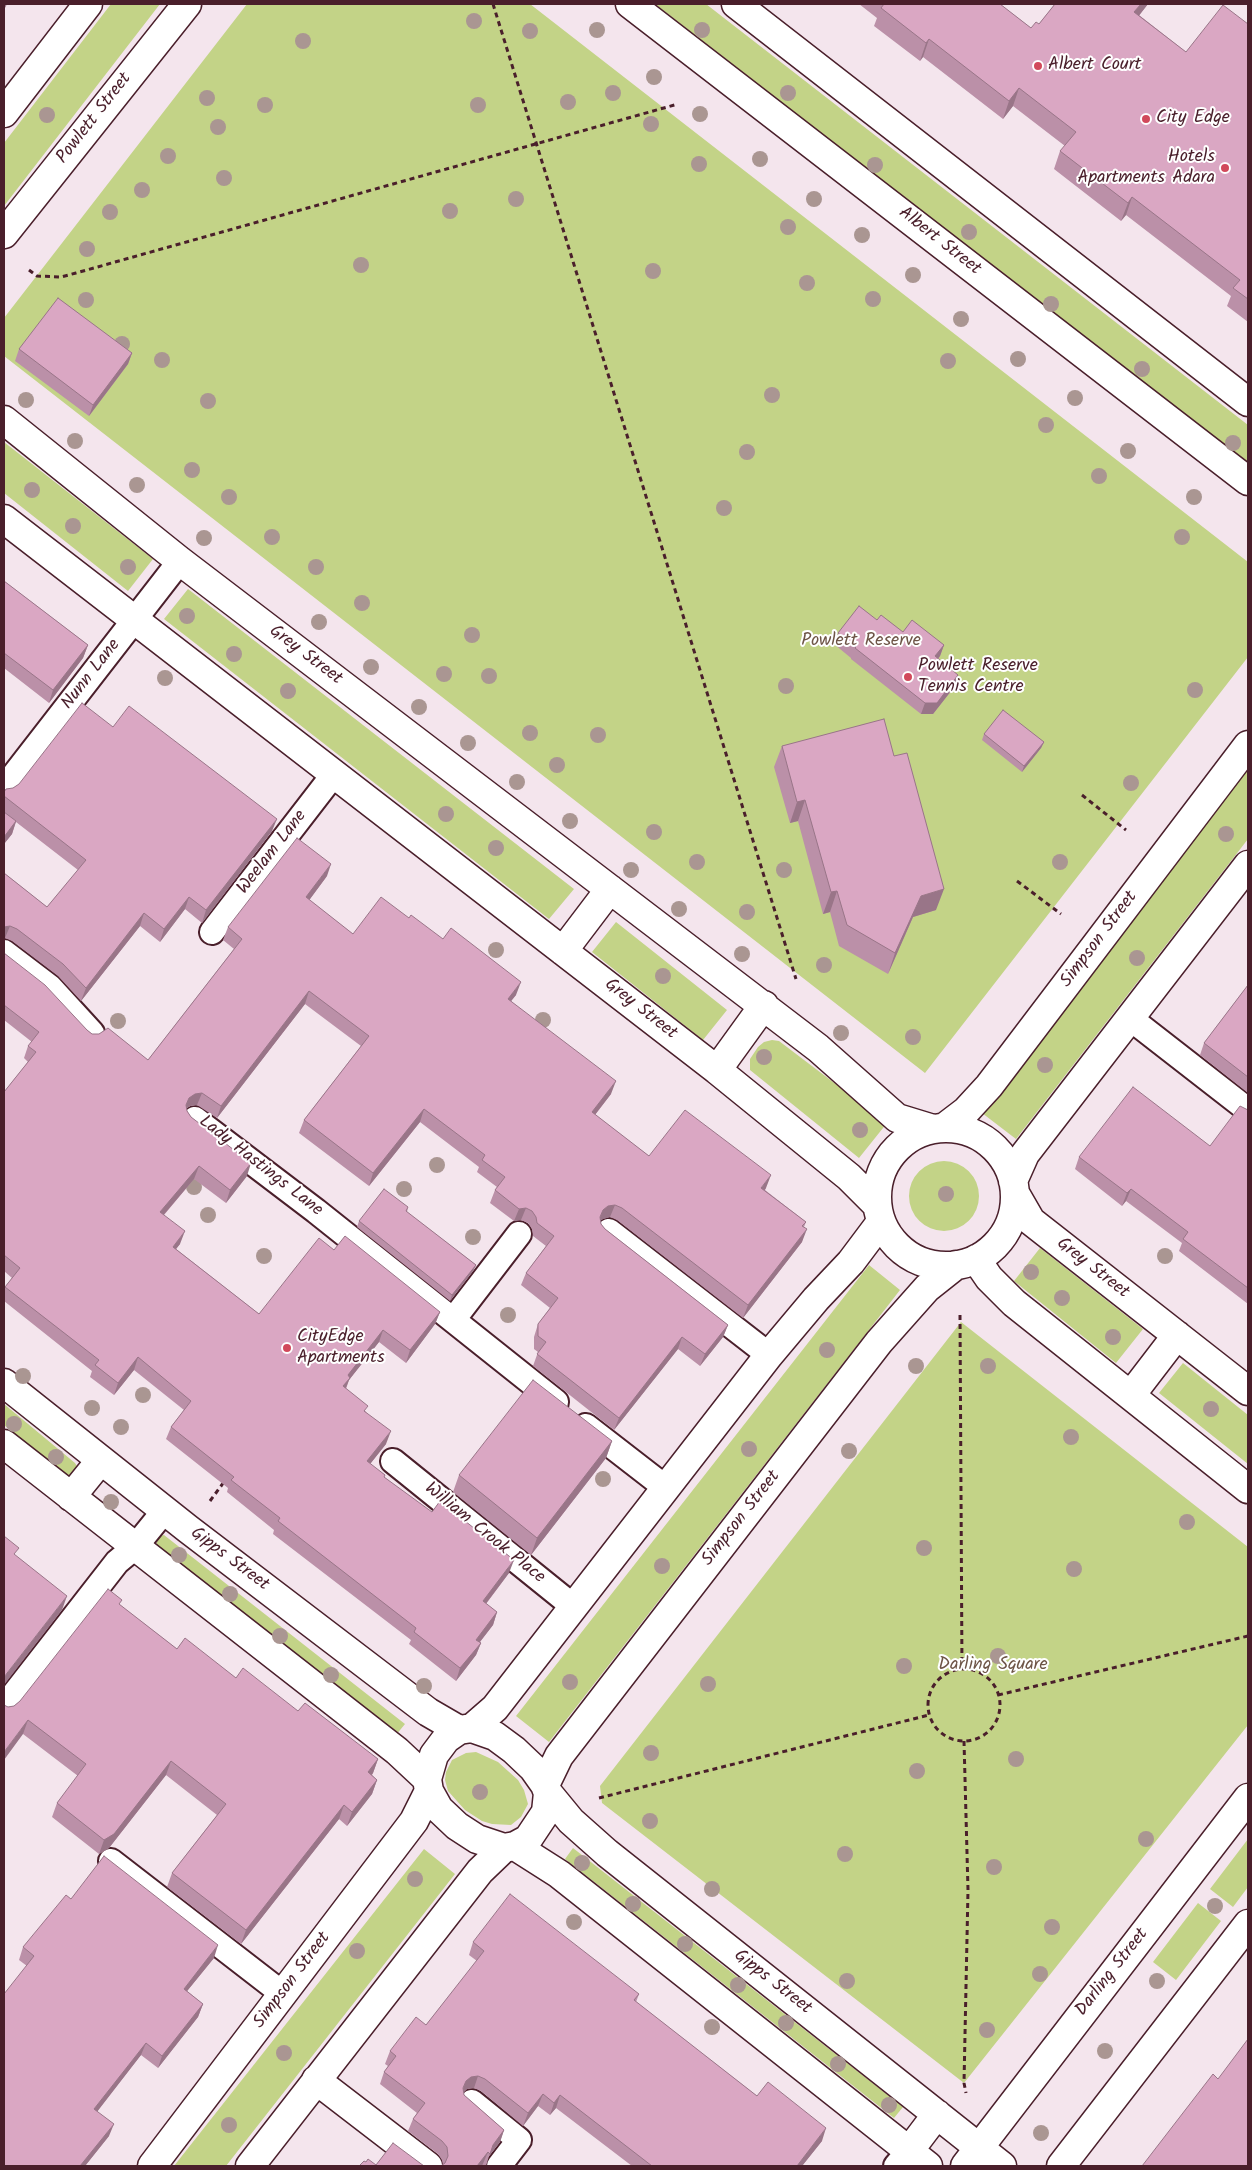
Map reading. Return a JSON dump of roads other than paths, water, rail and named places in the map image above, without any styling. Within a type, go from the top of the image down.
[{"type":"street","points":[[4,113],[88,4]]},
{"type":"street","name":"Powlett Street","points":[[4,234],[187,4]]},
{"type":"street","name":"Albert Street","points":[[630,4],[1248,481]]},
{"type":"street","points":[[736,4],[1248,402]]},
{"type":"street","name":"Grey Street","points":[[4,420],[180,561],[764,1005],[853,1077],[897,1118],[939,1128]]},
{"type":"street","name":"Grey Street","points":[[4,519],[717,1070],[850,1177],[879,1213]]},
{"type":"street","name":"Simpson Street","points":[[939,1128],[966,1111],[989,1086],[1248,745]]},
{"type":"street","points":[[1015,1188],[1005,1160],[989,1142],[969,1131],[939,1128],[913,1136],[897,1148],[884,1164],[877,1184],[879,1213],[893,1242],[911,1257],[933,1265],[966,1262],[993,1248],[1005,1233],[1013,1215],[1015,1188],[1025,1154],[1248,865]]},
{"type":"street","points":[[563,951],[610,889]]},
{"type":"street","points":[[717,1070],[764,1005]]},
{"type":"street","name":"Grey Street","points":[[1015,1188],[1031,1221],[1248,1391]]},
{"type":"street","points":[[428,1785],[434,1755],[446,1739],[466,1729],[495,1708],[769,1356],[816,1299],[852,1262],[879,1213]]},
{"type":"street","points":[[966,1262],[989,1278],[1014,1303],[1248,1489]]},
{"type":"street","name":"Simpson Street","points":[[546,1789],[558,1756],[878,1342],[927,1288],[966,1262]]},
{"type":"street","points":[[1131,1395],[1177,1335]]},
{"type":"street","name":"Gipps Street","points":[[4,1383],[164,1510],[428,1712],[466,1729]]},
{"type":"street","points":[[4,1444],[397,1751],[428,1785],[439,1809],[457,1826],[477,1839],[509,1847],[559,1874],[911,2161],[937,2114]]},
{"type":"street","points":[[71,1497],[101,1460]]},
{"type":"street","points":[[250,2166],[480,1871],[509,1847],[528,1839],[546,1812],[546,1789],[533,1768],[514,1750],[495,1736],[466,1729]]},
{"type":"street","name":"Simpson Street","points":[[152,2166],[414,1821],[428,1785]]},
{"type":"street","name":"Gipps Street","points":[[546,1789],[570,1821],[608,1854],[937,2114],[972,2157],[1002,2166]]},
{"type":"street","name":"Darling Street","points":[[972,2157],[1248,1798]]},
{"type":"street","points":[[1061,2166],[1248,1924]]},
{"type":"street","points":[[316,2080],[428,2166]]},
{"type":"lane","name":"Nunn Lane","points":[[4,788],[180,561]]},
{"type":"lane","name":"Weelam Lane","points":[[212,932],[334,774]]},
{"type":"lane","points":[[4,952],[50,987],[92,1033]]},
{"type":"lane","points":[[1131,1019],[1248,1110]]},
{"type":"lane","name":"Lady Hastings Lane","points":[[195,1119],[316,1211],[666,1488]]},
{"type":"lane","points":[[609,1230],[769,1356]]},
{"type":"lane","points":[[453,1320],[519,1234]]},
{"type":"lane","name":"William Crook Place","points":[[393,1461],[574,1607]]},
{"type":"lane","points":[[4,1707],[117,1562],[135,1547],[164,1510]]},
{"type":"lane","points":[[111,1861],[283,1994]]},
{"type":"lane","points":[[472,2102],[519,2140],[498,2166]]},
{"type":"place","name":"Albert Court","points":[[1038,66]]},
{"type":"place","name":"City Edge","points":[[1146,119]]},
{"type":"place","name":"Hotels Apartments Adara","points":[[1225,168]]},
{"type":"place","name":"Powlett Reserve Tennis Centre","points":[[908,677]]},
{"type":"place","name":"CityEdge Apartments","points":[[287,1348]]},
{"type":"park label","name":"Powlett Reserve","points":[[861,642]]},
{"type":"park label","name":"Darling Square","points":[[993,1666]]}]
